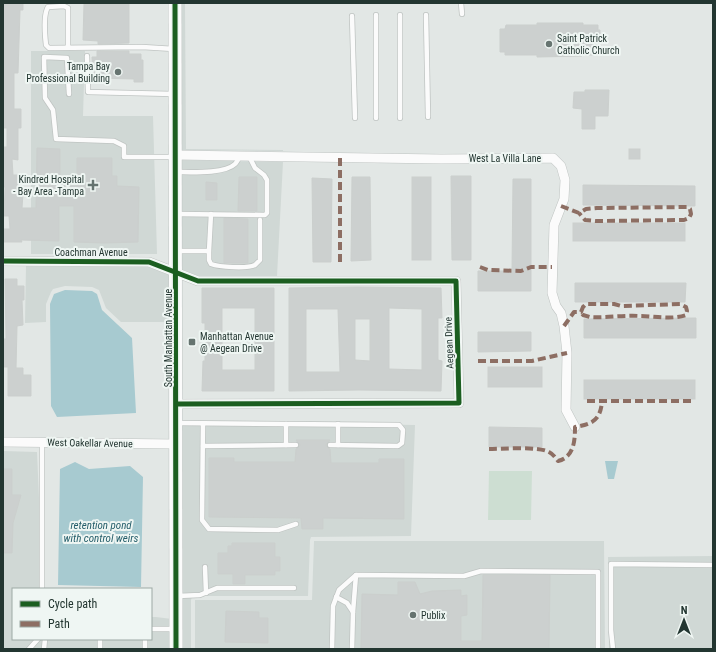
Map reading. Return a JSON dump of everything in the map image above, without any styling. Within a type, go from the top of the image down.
[{"type":"main road","name":"South Manhattan Avenue","points":[[175,3],[177,404],[176,649]]},
{"type":"street","name":"West La Villa Lane","points":[[176,156],[441,159],[553,158],[561,166],[565,180],[564,199],[554,225],[552,293],[564,326],[567,353],[566,410],[575,427]]},
{"type":"street","name":"Coachman Avenue","points":[[3,261],[149,262],[176,273]]},
{"type":"street","name":"Aegean Drive","points":[[176,273],[198,281],[456,281],[459,403],[177,404]]},
{"type":"street","name":"West Oakellar Avenue","points":[[3,442],[177,444]]},
{"type":"lane","points":[[460,3],[462,14]]},
{"type":"lane","points":[[68,48],[68,8],[64,6],[48,7],[46,11],[46,45],[49,48],[68,48],[142,47],[176,49]]},
{"type":"lane","points":[[400,15],[400,118]]},
{"type":"lane","points":[[426,15],[428,118]]},
{"type":"lane","points":[[352,16],[355,118]]},
{"type":"lane","points":[[376,16],[376,118]]},
{"type":"lane","points":[[87,56],[88,92],[176,94]]},
{"type":"lane","points":[[69,94],[67,58],[44,57],[44,98],[53,110],[56,139],[114,141],[124,146],[124,157],[176,156]]},
{"type":"lane","points":[[176,172],[228,169],[245,156],[267,180],[267,213],[265,215],[176,214]]},
{"type":"lane","points":[[211,214],[209,260],[211,264],[217,266],[249,266],[256,264],[260,260],[260,220]]},
{"type":"lane","points":[[176,251],[209,251]]},
{"type":"lane","points":[[177,424],[338,424],[399,425],[402,427],[402,443],[398,446],[330,445]]},
{"type":"lane","points":[[203,424],[202,520],[209,529],[278,530],[296,524]]},
{"type":"lane","points":[[286,424],[286,445]]},
{"type":"lane","points":[[338,424],[338,446]]},
{"type":"lane","points":[[42,443],[42,588]]},
{"type":"lane","points":[[203,446],[296,445]]},
{"type":"lane","points":[[613,649],[611,630],[611,564],[713,565]]},
{"type":"lane","points":[[205,567],[206,593]]},
{"type":"lane","points":[[332,649],[332,606],[339,590],[356,575],[464,576],[481,571],[598,572],[598,649]]},
{"type":"lane","points":[[352,649],[356,575]]},
{"type":"lane","points":[[176,597],[200,595],[217,588],[294,588]]},
{"type":"lane","points":[[336,597],[347,603],[353,612]]},
{"type":"lane","points":[[152,629],[176,629]]},
{"type":"lane","points":[[29,649],[37,640]]},
{"type":"shaded area","points":[[180,3],[185,3],[186,149],[283,151],[181,150]]},
{"type":"shaded area","name":"Kindred Hospital - Bay Area -Tampa","points":[[31,51],[85,51],[83,116],[153,116],[157,254],[31,254]]},
{"type":"shaded area","points":[[181,160],[283,162],[277,276],[199,276],[181,269]]},
{"type":"shaded area","points":[[26,266],[148,267],[172,276],[171,322],[121,322],[106,308],[99,290],[92,287],[65,286],[53,289],[51,292],[46,304],[46,322],[25,323]]},
{"type":"shaded area","points":[[185,421],[415,425],[411,536],[311,537],[308,596],[192,597],[191,649],[181,649],[180,426]]},
{"type":"shaded area","points":[[3,451],[37,452],[43,588],[12,588],[12,640],[152,640],[152,617],[156,617],[172,619],[172,649],[3,649]]},
{"type":"shaded area","points":[[314,541],[604,541],[605,649],[195,649],[195,600],[312,600]]},
{"type":"shaded area","points":[[713,556],[713,649],[609,649],[608,557]]},
{"type":"green space","points":[[489,471],[532,471],[531,520],[488,520]]},
{"type":"water","points":[[65,290],[92,291],[97,294],[102,310],[132,338],[136,413],[57,417],[51,406],[50,304],[54,294]]},
{"type":"water","points":[[605,461],[618,461],[614,479],[608,479]]},
{"type":"water","name":"retention pond with control weirs","points":[[75,462],[89,469],[130,466],[143,477],[141,587],[58,585],[60,469]]},
{"type":"building","points":[[23,3],[23,10],[20,10],[18,73],[14,73],[14,109],[21,109],[21,128],[18,128],[18,160],[12,159],[13,175],[19,175],[19,193],[23,193],[22,208],[36,208],[37,148],[60,149],[60,185],[77,186],[77,158],[112,158],[112,176],[117,176],[117,186],[139,187],[138,242],[74,242],[74,206],[59,206],[59,241],[21,240],[22,242],[3,242],[3,229],[10,229],[9,216],[4,216],[5,187],[3,187],[3,147],[7,147],[7,128],[3,128],[3,4]]},
{"type":"building","points":[[84,4],[129,4],[129,43],[98,44],[98,41],[83,40]]},
{"type":"building","name":"Saint Patrick Catholic Church","points":[[537,23],[583,23],[583,25],[598,25],[600,37],[598,37],[598,55],[537,57],[537,55],[505,55],[505,52],[500,52],[500,29],[505,29],[506,25],[537,25]]},
{"type":"building","name":"Tampa Bay Professional Building","points":[[97,51],[129,51],[129,54],[141,54],[141,60],[143,60],[143,82],[134,82],[134,79],[93,78],[92,57],[97,57]]},
{"type":"building","points":[[585,90],[609,90],[608,116],[595,116],[595,129],[582,129],[582,109],[573,108],[574,92],[585,92]]},
{"type":"building","points":[[629,149],[640,149],[640,159],[629,159]]},
{"type":"building","points":[[451,176],[471,176],[471,260],[452,260]]},
{"type":"building","points":[[239,177],[257,177],[257,211],[238,211]]},
{"type":"building","points":[[352,177],[370,177],[371,260],[351,261]]},
{"type":"building","points":[[412,177],[431,177],[431,260],[412,260]]},
{"type":"building","points":[[312,178],[332,179],[331,262],[313,262]]},
{"type":"building","points":[[513,179],[531,179],[531,291],[478,291],[478,271],[512,271]]},
{"type":"building","points":[[206,182],[217,183],[217,200],[206,200]]},
{"type":"building","points":[[583,185],[695,186],[695,206],[583,205]]},
{"type":"building","points":[[224,218],[248,219],[248,263],[224,263]]},
{"type":"building","points":[[573,223],[685,223],[685,241],[573,241]]},
{"type":"building","points":[[5,279],[17,279],[17,286],[24,286],[24,300],[22,300],[23,325],[17,326],[16,368],[23,368],[23,375],[31,375],[31,396],[8,396],[8,367],[3,367],[3,339],[6,339]]},
{"type":"building","points":[[575,283],[686,283],[685,302],[575,302]]},
{"type":"building","points":[[202,288],[274,288],[274,391],[202,391],[203,361],[205,361],[205,323],[202,323]],"holes":[[[222,308],[255,308],[255,370],[222,370]]]},
{"type":"building","points":[[289,288],[441,288],[442,318],[438,318],[438,360],[442,361],[441,391],[289,391]],"holes":[[[389,308],[422,309],[422,370],[389,369]],[[306,309],[338,309],[340,372],[306,372]],[[355,319],[370,319],[370,361],[355,360]]]},
{"type":"building","points":[[696,318],[696,338],[584,338],[584,319]]},
{"type":"building","points":[[478,332],[531,332],[531,351],[478,352]]},
{"type":"building","points":[[488,367],[542,367],[542,387],[488,387]]},
{"type":"building","points":[[584,380],[695,380],[695,399],[584,399]]},
{"type":"building","points":[[489,427],[542,428],[542,447],[489,447]]},
{"type":"building","points":[[296,440],[330,440],[326,445],[330,449],[331,463],[379,463],[379,459],[404,459],[404,519],[323,518],[323,529],[302,529],[301,518],[209,517],[209,458],[234,458],[234,462],[295,462],[296,449],[300,445]]},
{"type":"building","points":[[3,469],[12,469],[12,495],[21,495],[13,523],[12,553],[3,553]]},
{"type":"building","points":[[232,543],[275,543],[275,557],[280,557],[280,571],[275,571],[275,575],[245,575],[245,584],[233,584],[233,574],[218,574],[218,553],[228,553],[228,546],[232,546]]},
{"type":"building","points":[[483,575],[550,575],[549,649],[361,649],[362,594],[398,595],[398,582],[415,582],[420,594],[432,591],[461,590],[461,596],[467,595],[467,615],[461,616],[461,641],[482,641]]},
{"type":"building","points":[[226,611],[259,612],[259,618],[268,618],[268,643],[225,642]]},
{"type":"marked path","points":[[340,157],[340,262]]},
{"type":"marked path","points":[[561,206],[579,213],[586,209],[597,208],[687,207],[690,209],[691,214],[689,218],[684,220],[596,221],[585,220],[579,213]]},
{"type":"marked path","points":[[480,267],[488,270],[521,271],[531,267],[552,267]]},
{"type":"marked path","points":[[564,326],[574,312],[581,312],[586,304],[614,304],[621,306],[680,304],[686,307],[687,311],[686,315],[669,318],[634,316],[590,317],[583,315],[581,312]]},
{"type":"marked path","points":[[478,361],[532,361],[567,353]]},
{"type":"marked path","points":[[587,401],[691,401]]},
{"type":"marked path","points":[[489,449],[537,449],[550,453],[558,461],[563,459],[570,452],[574,443],[575,427],[591,423],[597,417],[602,402]]},
{"type":"cycle path","points":[[175,3],[176,649]]},
{"type":"cycle path","points":[[3,261],[149,262],[198,281],[456,281],[459,403],[177,404]]},
{"type":"place","name":"Saint Patrick Catholic Church","points":[[549,44]]},
{"type":"place","name":"Tampa Bay Professional Building","points":[[118,72]]},
{"type":"place","name":"Kindred Hospital - Bay Area -Tampa","points":[[93,185]]},
{"type":"place","name":"Manhattan Avenue @ Aegean Drive","points":[[192,342]]},
{"type":"place","name":"Publix","points":[[413,615]]}]
